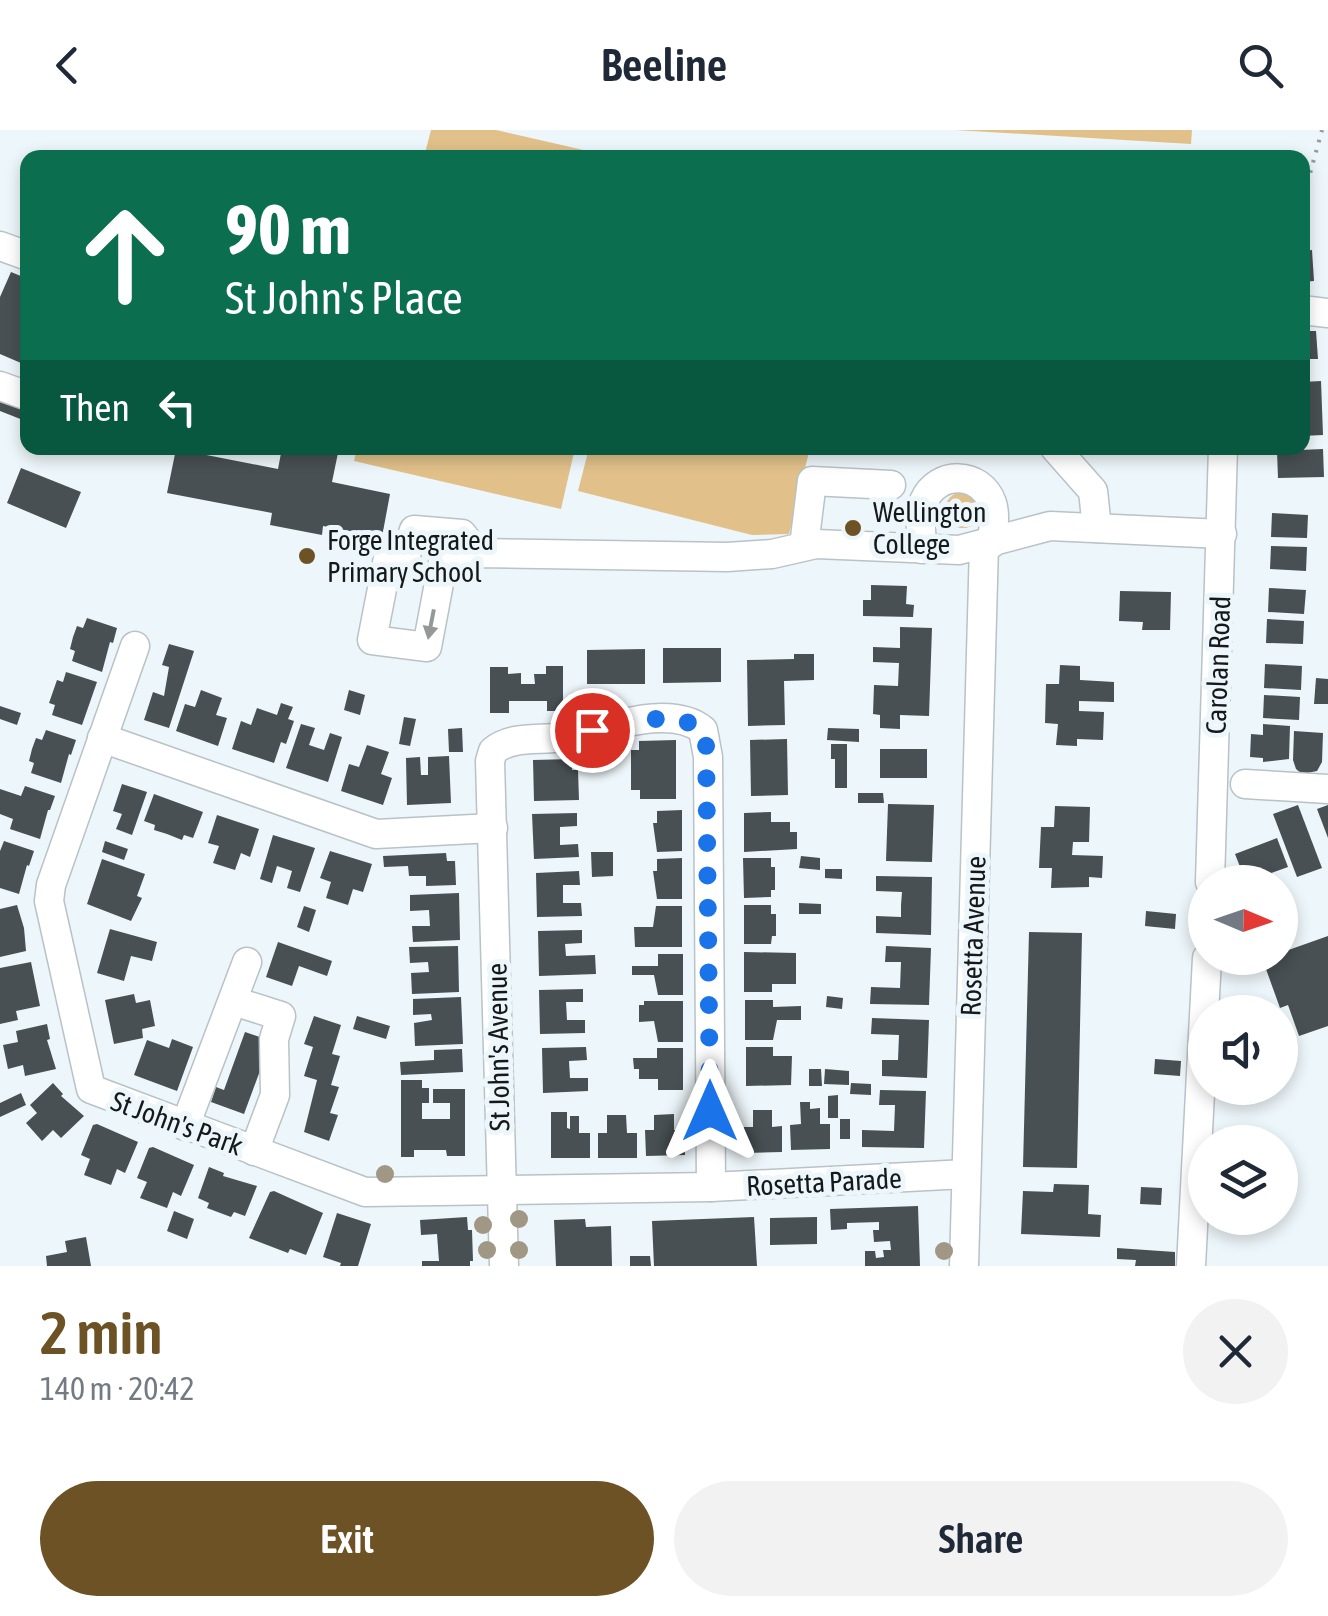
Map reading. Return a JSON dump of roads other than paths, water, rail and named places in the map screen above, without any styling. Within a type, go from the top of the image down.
[{"type":"street","points":[[1062,455],[1094,491],[1097,528]]},
{"type":"street","name":"Carolan Road","points":[[1211,865],[1223,455]]},
{"type":"street","points":[[922,549],[922,503],[932,488],[952,478],[965,478],[986,490],[993,504],[988,544]]},
{"type":"street","points":[[804,546],[812,481],[891,485]]},
{"type":"street","points":[[443,562],[426,647],[372,640],[388,558],[406,556],[443,562],[477,553],[727,557],[772,554],[804,546],[959,550],[1050,526],[1222,534]]},
{"type":"street","points":[[406,556],[414,530],[462,534],[477,553]]},
{"type":"street","name":"Rosetta Avenue","points":[[964,1266],[988,544]]},
{"type":"street","name":"St John's Park","points":[[136,646],[51,885],[49,901],[91,1089],[365,1192],[502,1192]]},
{"type":"street","name":"St John's Avenue","points":[[504,1266],[490,761],[493,751],[500,746],[562,738],[624,722],[683,720],[702,730],[706,738],[711,1188]]},
{"type":"street","points":[[102,738],[376,834],[492,828]]},
{"type":"street","points":[[1245,784],[1328,789]]},
{"type":"street","points":[[186,1126],[247,962]]},
{"type":"street","points":[[1191,1266],[1206,975]]},
{"type":"street","points":[[246,1004],[280,1016],[274,1039],[275,1095],[254,1151]]},
{"type":"street","name":"Rosetta Parade","points":[[502,1192],[711,1188],[966,1174]]},
{"type":"place","name":"Wellington College","points":[[853,528]]},
{"type":"place","name":"Forge Integrated Primary School","points":[[307,556]]}]
